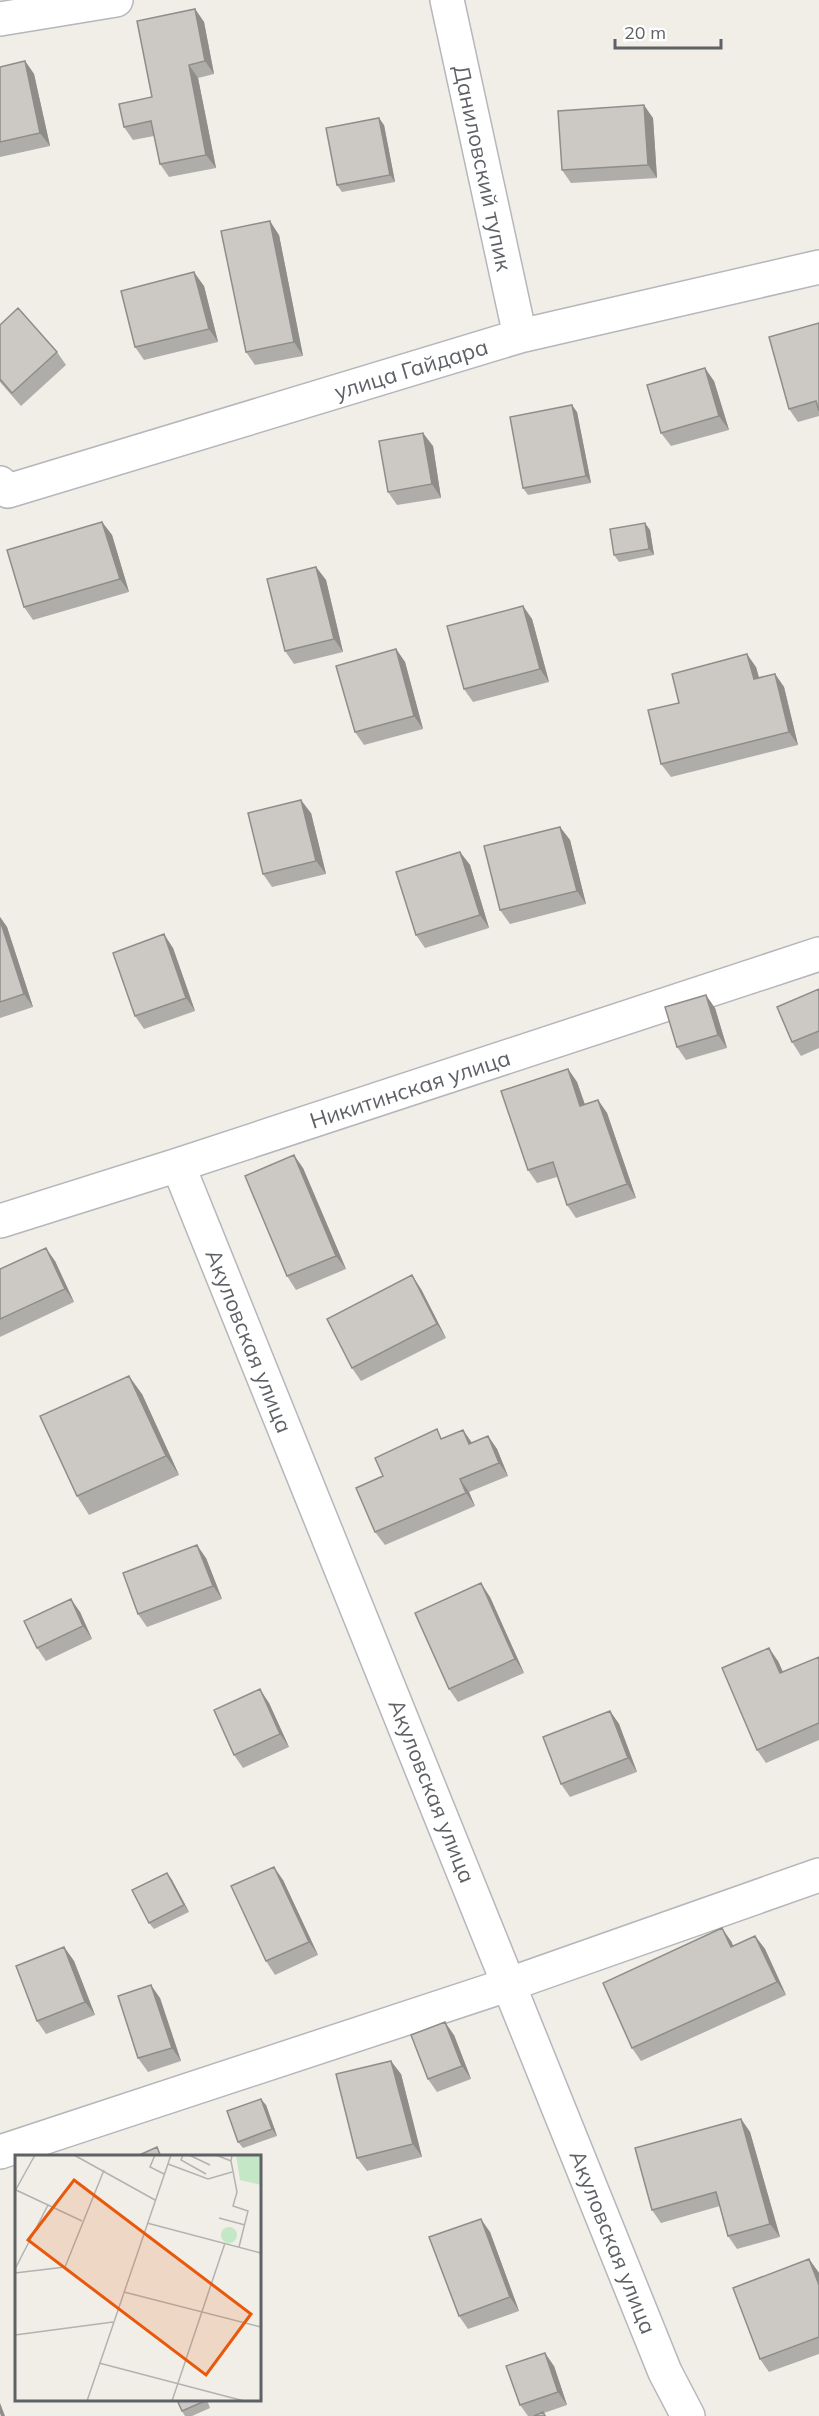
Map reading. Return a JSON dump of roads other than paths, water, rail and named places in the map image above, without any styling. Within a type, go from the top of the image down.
[{"type":"street","points":[[0,19],[116,0]]},
{"type":"street","name":"Даниловский тупик","points":[[447,0],[520,336]]},
{"type":"street","name":"улица Гайдара","points":[[4,487],[520,336],[819,267]]},
{"type":"street","name":"Никитинская улица","points":[[0,1221],[178,1165],[819,954]]},
{"type":"street","name":"Акуловская улица","points":[[178,1165],[665,2372],[688,2416]]},
{"type":"street","points":[[0,2152],[510,1984],[819,1875]]}]
